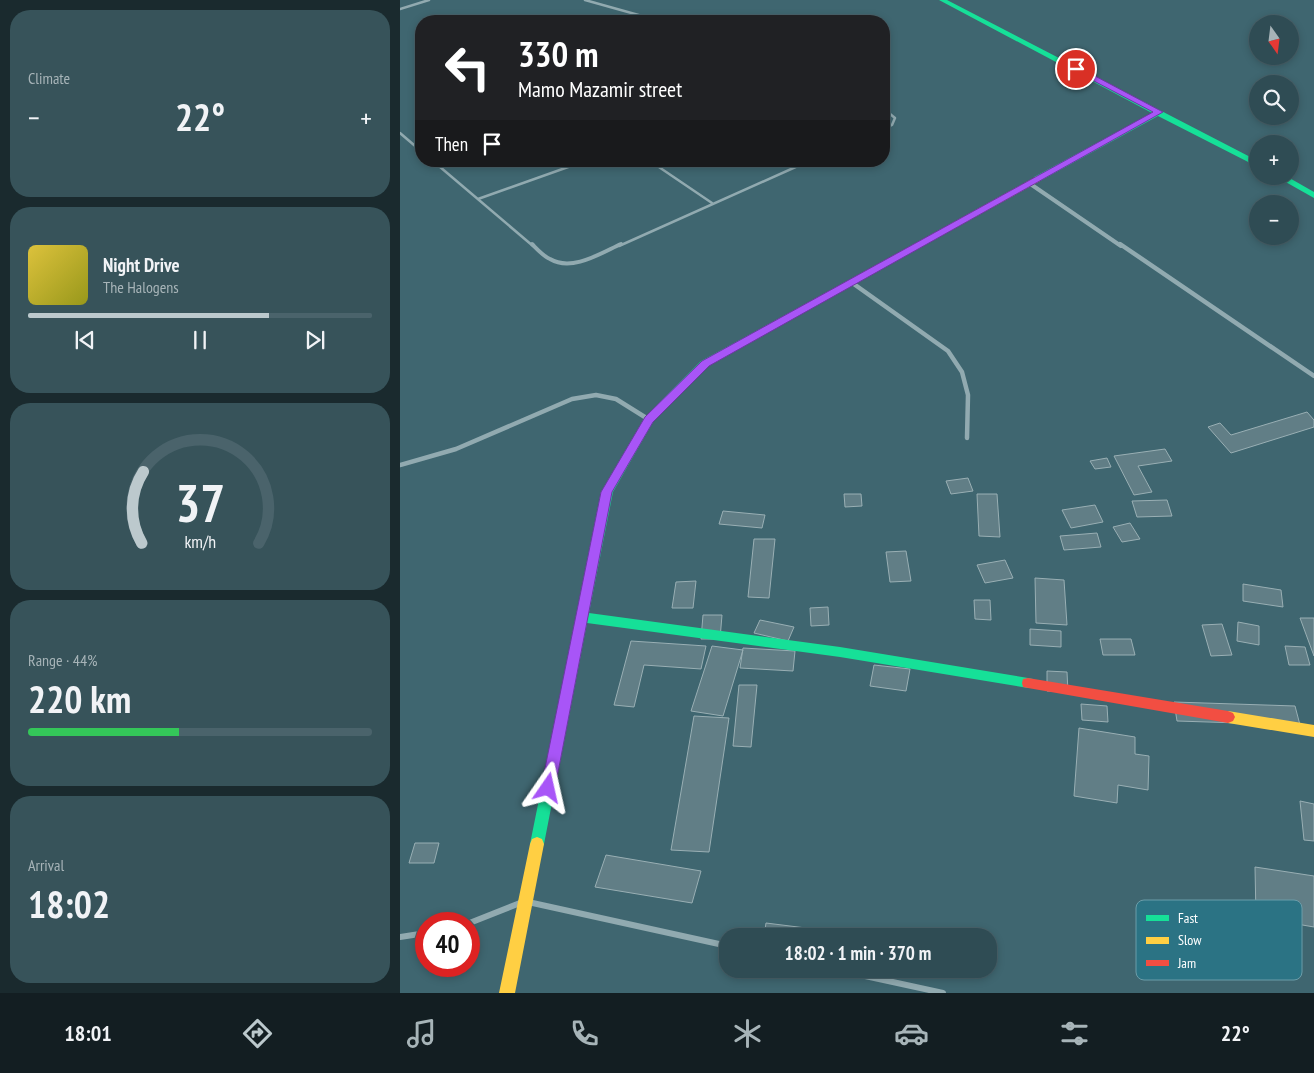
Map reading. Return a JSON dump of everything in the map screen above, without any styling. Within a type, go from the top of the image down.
[{"type":"street","points":[[942,0],[1249,160]]},
{"type":"street","points":[[507,993],[607,492],[649,420],[705,364],[1159,112]]},
{"type":"street","points":[[1029,183],[1314,376]]},
{"type":"street","points":[[1296,185],[1314,195]]},
{"type":"street","points":[[851,282],[948,351],[962,372],[968,395],[967,438]]},
{"type":"street","points":[[400,465],[456,449],[572,399],[596,395],[616,399],[649,420]]},
{"type":"street","points":[[582,617],[850,654],[1314,731]]},
{"type":"street","points":[[480,919],[525,901],[719,944]]},
{"type":"street","points":[[400,937],[415,935]]},
{"type":"street","points":[[874,978],[943,993]]},
{"type":"lane","points":[[400,9],[429,0]]},
{"type":"lane","points":[[585,0],[639,15]]},
{"type":"lane","points":[[890,113],[895,118],[890,126]]},
{"type":"lane","points":[[400,134],[415,146]]},
{"type":"lane","points":[[440,167],[550,259],[559,264],[568,264],[595,256],[795,167]]},
{"type":"lane","points":[[478,199],[568,167]]},
{"type":"lane","points":[[659,167],[712,203]]},
{"type":"building","points":[[1307,412],[1314,420],[1314,427],[1231,453],[1208,427],[1220,423],[1231,435]]},
{"type":"building","points":[[1165,449],[1172,461],[1138,466],[1152,492],[1134,495],[1114,456]]},
{"type":"building","points":[[1107,458],[1111,467],[1095,469],[1090,461]]},
{"type":"building","points":[[968,478],[973,491],[951,494],[946,481]]},
{"type":"building","points":[[844,494],[861,494],[862,506],[845,507]]},
{"type":"building","points":[[977,494],[997,494],[1000,537],[979,536]]},
{"type":"building","points":[[1167,500],[1172,516],[1137,517],[1132,501]]},
{"type":"building","points":[[1095,505],[1103,522],[1071,528],[1062,510]]},
{"type":"building","points":[[723,511],[765,515],[762,528],[719,524]]},
{"type":"building","points":[[1130,523],[1140,539],[1122,542],[1113,527]]},
{"type":"building","points":[[1097,533],[1101,547],[1064,550],[1060,536]]},
{"type":"building","points":[[754,539],[775,539],[769,598],[748,597]]},
{"type":"building","points":[[906,551],[911,581],[890,582],[886,552]]},
{"type":"building","points":[[1005,560],[1013,578],[985,583],[977,565]]},
{"type":"building","points":[[1035,578],[1064,580],[1067,625],[1036,623]]},
{"type":"building","points":[[696,581],[693,608],[672,608],[676,582]]},
{"type":"building","points":[[1243,584],[1281,590],[1283,607],[1243,601]]},
{"type":"building","points":[[974,600],[990,600],[991,620],[975,619]]},
{"type":"building","points":[[828,607],[829,625],[811,626],[810,608]]},
{"type":"building","points":[[703,615],[722,615],[720,639],[701,639]]},
{"type":"building","points":[[1300,618],[1314,618],[1314,656]]},
{"type":"building","points":[[760,620],[794,627],[788,641],[754,633]]},
{"type":"building","points":[[1238,622],[1259,626],[1259,645],[1237,641]]},
{"type":"building","points":[[1222,624],[1232,655],[1211,656],[1202,625]]},
{"type":"building","points":[[1030,629],[1061,631],[1061,647],[1030,645]]},
{"type":"building","points":[[1100,639],[1131,639],[1135,655],[1103,655]]},
{"type":"building","points":[[631,641],[706,646],[701,669],[644,665],[634,707],[614,705]]},
{"type":"building","points":[[712,646],[743,650],[723,716],[691,711]]},
{"type":"building","points":[[1285,646],[1305,647],[1310,665],[1289,665]]},
{"type":"building","points":[[743,648],[795,651],[793,671],[740,668]]},
{"type":"building","points":[[874,665],[910,669],[906,691],[870,686]]},
{"type":"building","points":[[1047,671],[1067,672],[1068,692],[1047,691]]},
{"type":"building","points":[[739,685],[757,685],[751,747],[733,746]]},
{"type":"building","points":[[1174,702],[1295,706],[1300,725],[1177,721]]},
{"type":"building","points":[[1081,704],[1107,706],[1108,722],[1082,720]]},
{"type":"building","points":[[694,716],[729,718],[709,852],[671,850]]},
{"type":"building","points":[[1079,728],[1135,737],[1135,754],[1149,756],[1148,790],[1118,785],[1117,803],[1074,796]]},
{"type":"building","points":[[1300,801],[1314,804],[1314,841],[1304,840]]},
{"type":"building","points":[[415,843],[439,843],[434,863],[409,863]]},
{"type":"building","points":[[606,855],[701,871],[692,903],[595,887]]},
{"type":"building","points":[[1255,867],[1314,876],[1314,927],[1302,925],[1302,900],[1256,900]]},
{"type":"building","points":[[766,923],[806,928],[765,928]]},
{"type":"traffic: fast","points":[[942,0],[1249,160]]},
{"type":"traffic: fast","points":[[1037,179],[1159,112]]},
{"type":"traffic: fast","points":[[1296,185],[1314,195]]},
{"type":"traffic: fast","points":[[537,844],[607,492],[649,420],[705,363],[804,308]]},
{"type":"traffic: fast","points":[[582,617],[840,652],[1028,683]]},
{"type":"traffic: slow","points":[[804,308],[1037,179]]},
{"type":"traffic: slow","points":[[1228,717],[1314,731]]},
{"type":"traffic: slow","points":[[507,993],[537,844]]},
{"type":"traffic: jam","points":[[1028,683],[1228,717]]},
{"type":"route","points":[[548,788],[607,492],[649,420],[705,364],[1159,112],[1076,69]]}]
